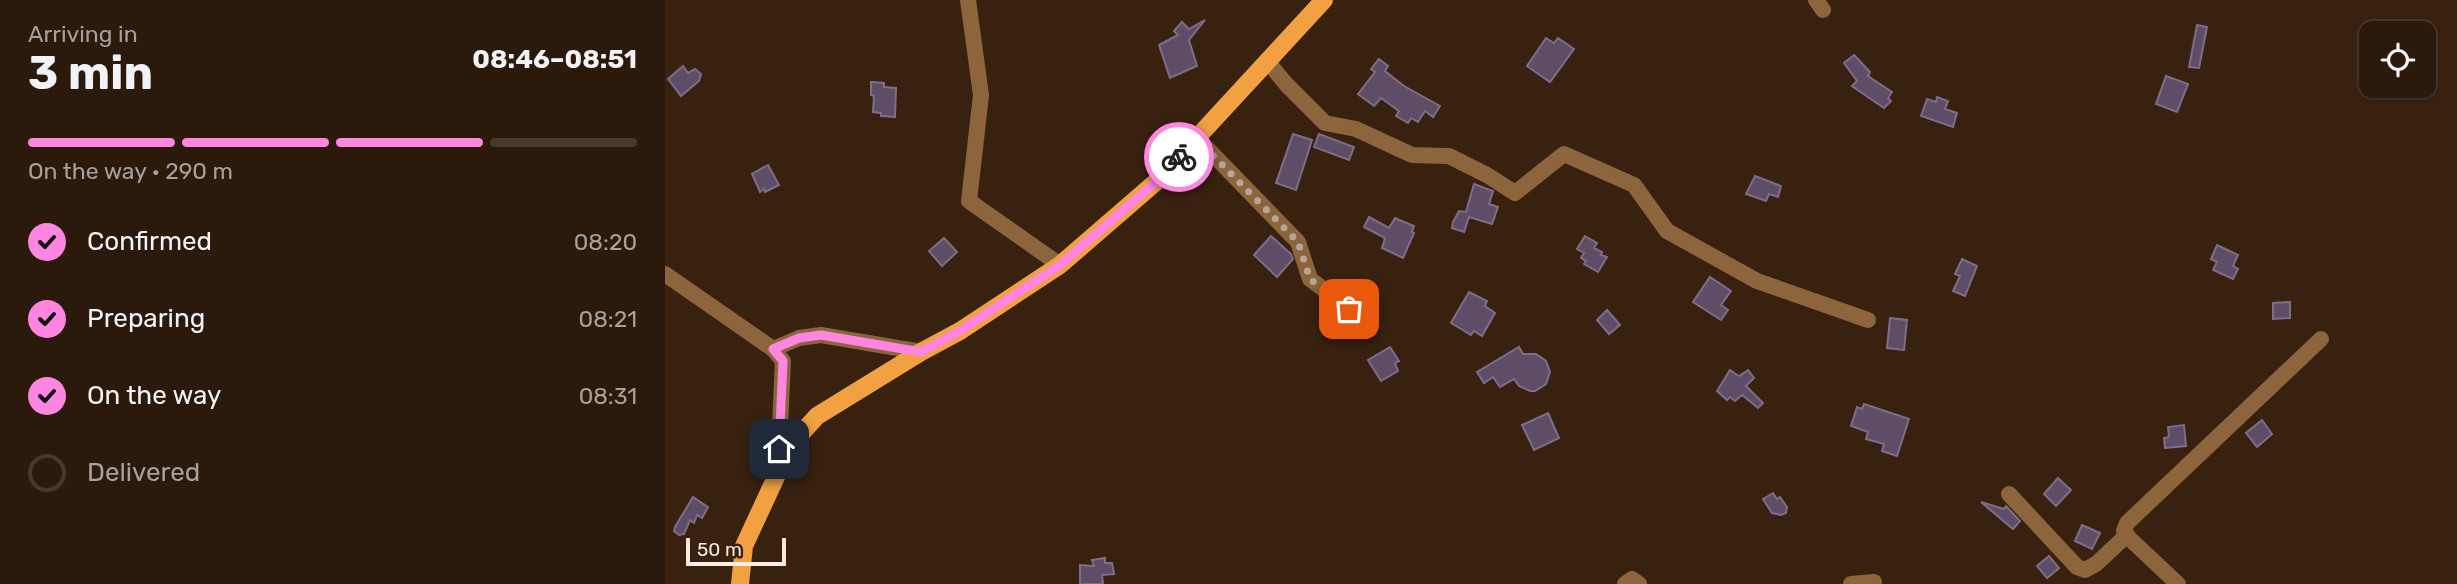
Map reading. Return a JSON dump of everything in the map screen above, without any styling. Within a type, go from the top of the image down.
[{"type":"main road","points":[[740,584],[744,546],[782,464],[797,438],[817,416],[960,331],[1060,265],[1157,181],[1324,0]]},
{"type":"street","points":[[968,0],[981,95],[969,201],[1060,265]]},
{"type":"street","points":[[1267,61],[1325,124],[1356,129],[1412,155],[1449,156],[1515,193],[1564,154],[1633,185],[1667,231],[1757,281],[1868,320]]},
{"type":"street","points":[[1196,138],[1298,242],[1310,279],[1369,324]]},
{"type":"street","points":[[665,274],[773,349],[783,361],[779,449],[782,464]]},
{"type":"street","points":[[773,349],[799,338],[821,335],[921,352]]},
{"type":"street","points":[[2178,584],[2127,536],[2124,531],[2127,523],[2321,339]]},
{"type":"street","points":[[2010,494],[2077,567],[2085,570],[2096,564],[2127,536]]},
{"type":"street","points":[[1625,584],[1632,579],[1639,584]]},
{"type":"street","points":[[1851,584],[1874,582]]},
{"type":"building","points":[[1205,20],[1189,40],[1197,66],[1170,78],[1159,45],[1178,35],[1174,31],[1182,22],[1189,29]]},
{"type":"building","points":[[2197,25],[2207,27],[2199,68],[2189,67]]},
{"type":"building","points":[[1546,38],[1554,43],[1558,38],[1574,49],[1550,82],[1527,66]]},
{"type":"building","points":[[1854,55],[1870,72],[1868,76],[1892,92],[1888,98],[1891,101],[1884,108],[1852,86],[1857,81],[1844,63]]},
{"type":"building","points":[[1379,59],[1388,66],[1385,71],[1404,86],[1440,106],[1433,117],[1425,111],[1418,122],[1411,118],[1408,123],[1396,116],[1399,111],[1381,98],[1374,106],[1358,94],[1375,72],[1371,69]]},
{"type":"building","points":[[683,66],[688,73],[695,69],[701,74],[699,81],[681,96],[668,79]]},
{"type":"building","points":[[2166,76],[2188,84],[2177,112],[2156,104]]},
{"type":"building","points":[[871,82],[896,88],[895,117],[881,116],[881,113],[873,112]]},
{"type":"building","points":[[1937,97],[1948,101],[1945,109],[1957,113],[1953,127],[1921,116],[1927,99],[1936,102]]},
{"type":"building","points":[[1293,134],[1312,140],[1296,190],[1276,183]]},
{"type":"building","points":[[1319,134],[1354,147],[1349,160],[1314,147]]},
{"type":"building","points":[[768,165],[779,185],[760,192],[752,174]]},
{"type":"building","points":[[1755,176],[1781,186],[1778,197],[1769,194],[1766,201],[1746,194]]},
{"type":"building","points":[[1474,184],[1493,191],[1489,204],[1498,207],[1492,224],[1469,217],[1464,232],[1452,228],[1459,211],[1466,212]]},
{"type":"building","points":[[1369,217],[1389,228],[1395,218],[1414,226],[1414,233],[1403,258],[1382,248],[1385,238],[1364,227]]},
{"type":"building","points":[[1271,236],[1293,259],[1277,277],[1254,255]]},
{"type":"building","points":[[1585,236],[1597,243],[1594,248],[1607,257],[1598,272],[1584,264],[1586,261],[1581,258],[1584,253],[1577,249]]},
{"type":"building","points":[[944,238],[957,252],[942,266],[929,251]]},
{"type":"building","points":[[2217,245],[2238,255],[2233,266],[2238,269],[2233,279],[2213,270],[2217,262],[2211,259]]},
{"type":"building","points":[[1962,259],[1977,266],[1965,296],[1953,291],[1960,276],[1955,274]]},
{"type":"building","points":[[1710,277],[1731,291],[1721,305],[1728,310],[1721,320],[1693,302]]},
{"type":"building","points":[[1469,292],[1487,301],[1485,306],[1495,313],[1482,336],[1474,331],[1471,335],[1451,323]]},
{"type":"building","points":[[2290,302],[2290,318],[2273,319],[2273,303]]},
{"type":"building","points":[[1607,310],[1620,325],[1609,334],[1597,320]]},
{"type":"building","points":[[1890,318],[1907,320],[1904,350],[1887,348]]},
{"type":"building","points":[[1390,347],[1399,361],[1395,363],[1398,371],[1381,381],[1368,360]]},
{"type":"building","points":[[1519,347],[1523,354],[1536,354],[1546,361],[1550,372],[1546,384],[1530,391],[1519,386],[1514,379],[1500,387],[1493,377],[1484,383],[1477,372]]},
{"type":"building","points":[[1730,370],[1739,376],[1748,370],[1754,378],[1746,386],[1763,403],[1758,408],[1742,395],[1735,401],[1730,397],[1727,400],[1717,391]]},
{"type":"building","points":[[1864,404],[1909,419],[1897,456],[1882,451],[1884,444],[1866,439],[1868,432],[1851,426],[1857,407],[1862,409]]},
{"type":"building","points":[[1548,413],[1559,438],[1534,450],[1522,425]]},
{"type":"building","points":[[2262,420],[2272,434],[2257,447],[2246,433]]},
{"type":"building","points":[[2184,425],[2186,446],[2165,448],[2164,438],[2169,437],[2168,427]]},
{"type":"building","points":[[2058,478],[2071,490],[2056,506],[2044,494]]},
{"type":"building","points":[[1773,493],[1777,499],[1780,497],[1787,507],[1786,513],[1772,513],[1763,499]]},
{"type":"building","points":[[693,497],[708,507],[702,518],[697,515],[694,523],[690,520],[684,534],[679,535],[674,531],[675,527]]},
{"type":"building","points":[[1981,502],[2004,509],[2006,506],[2020,521],[2013,529]]},
{"type":"building","points":[[2082,525],[2100,533],[2092,549],[2075,541]]},
{"type":"building","points":[[2049,556],[2059,568],[2047,578],[2037,566]]},
{"type":"building","points":[[1105,558],[1105,563],[1112,563],[1114,574],[1102,575],[1103,584],[1080,584],[1080,565],[1094,566],[1092,560]]},
{"type":"way so far","points":[[1179,157],[1196,138],[1298,242],[1310,279],[1349,309]]},
{"type":"route","points":[[779,449],[783,361],[773,349],[799,338],[821,335],[921,352],[960,331],[1060,265],[1157,181],[1179,157]]}]
